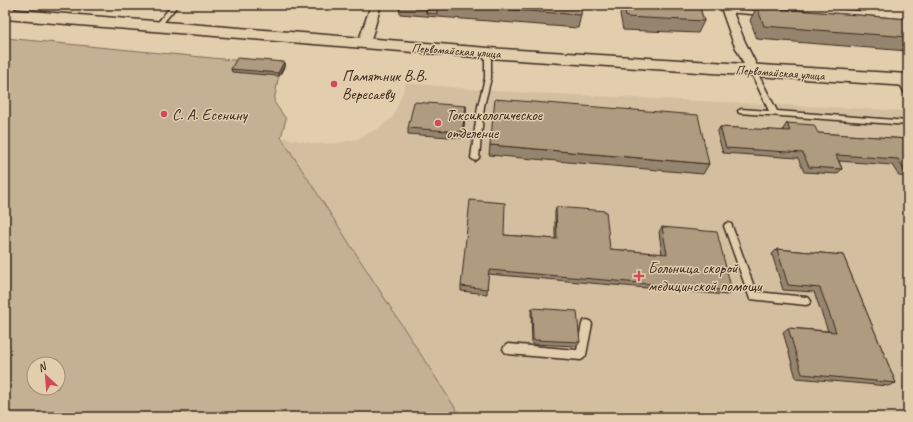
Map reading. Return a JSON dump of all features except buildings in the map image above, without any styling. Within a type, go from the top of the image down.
[{"type":"main road","name":"Первомайская улица","points":[[5,13],[488,53],[753,70],[905,84]]},
{"type":"street","points":[[5,13],[13,5]]},
{"type":"street","points":[[364,43],[376,5]]},
{"type":"street","points":[[726,8],[739,42],[753,70]]},
{"type":"lane","points":[[157,26],[175,5]]},
{"type":"lane","points":[[726,8],[773,14]]},
{"type":"lane","points":[[475,158],[481,106],[488,78],[488,53]]},
{"type":"lane","points":[[753,70],[774,113]]},
{"type":"lane","points":[[741,111],[908,123]]},
{"type":"lane","points":[[728,226],[754,296],[806,301]]},
{"type":"lane","points":[[508,349],[581,355],[587,324]]},
{"type":"shaded area","points":[[5,38],[285,65],[278,79],[274,102],[286,119],[281,137],[461,417],[5,417]]},
{"type":"shaded area","name":"Больница скорой медицинской помощи","points":[[406,83],[495,91],[908,111],[908,417],[461,417],[281,137],[316,144],[337,143],[357,139],[379,128],[393,117]]},
{"type":"place","name":"Памятник В.В. Вересаеву","points":[[334,84]]},
{"type":"place","name":"С. А. Есенину","points":[[164,114]]},
{"type":"place","name":"Токсикологическое отделение","points":[[438,123]]},
{"type":"place","name":"Больница скорой медицинской помощи","points":[[639,276]]}]
